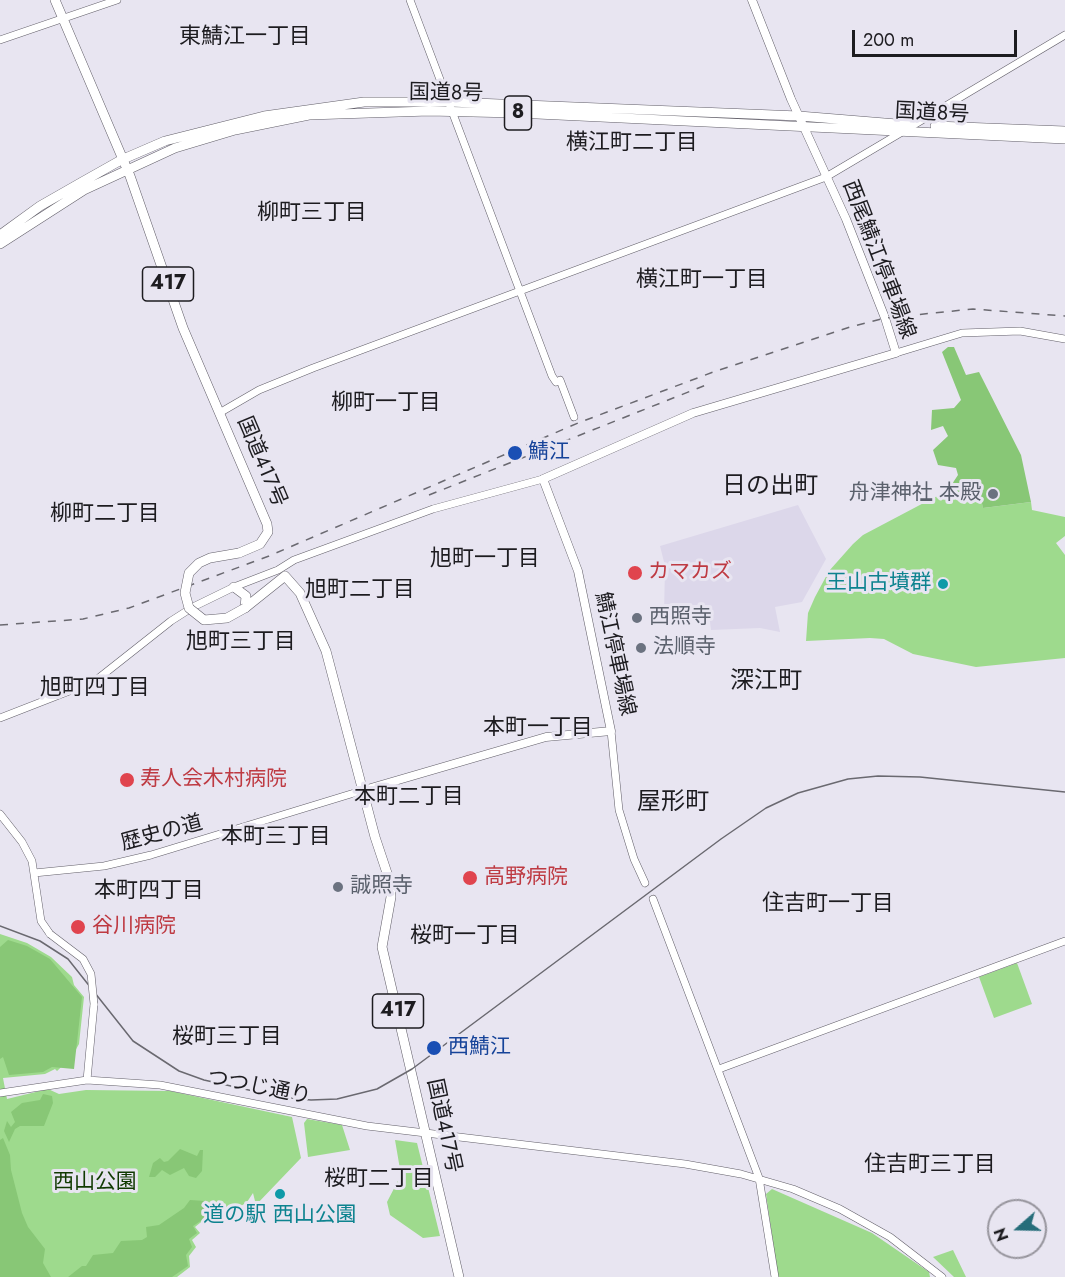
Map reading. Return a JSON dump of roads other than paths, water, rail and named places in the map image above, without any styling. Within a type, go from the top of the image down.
[{"type":"highway","name":"国道417号","points":[[55,0],[126,169],[183,328],[221,412],[267,524],[268,532],[260,544],[239,553],[210,558],[199,563],[189,573],[185,593],[189,608],[204,620],[227,618],[244,608],[282,573],[300,593],[326,651],[393,888],[382,947],[459,1277]]},
{"type":"highway","name":"国道8号","points":[[0,235],[40,206],[121,160],[165,141],[264,116],[364,102],[801,120],[1065,138]]},
{"type":"highway","name":"国道8号","points":[[0,244],[84,190],[126,169],[200,140],[309,115],[452,107]]},
{"type":"highway","name":"国道8号","points":[[908,128],[1065,131]]},
{"type":"highway","points":[[234,587],[246,596],[244,608]]},
{"type":"main road","name":"西尾鯖江停車場線","points":[[543,479],[701,410],[896,353],[867,273],[752,0]]},
{"type":"main road","name":"鯖江停車場線","points":[[364,790],[546,737],[611,731],[578,572],[543,479]]},
{"type":"street","points":[[0,40],[117,0]]},
{"type":"street","points":[[410,0],[552,376],[558,381],[574,417]]},
{"type":"street","points":[[221,412],[259,390],[313,368],[826,177],[1065,35]]},
{"type":"street","points":[[896,353],[962,333],[1020,331],[1065,339]]},
{"type":"street","points":[[0,718],[102,677],[171,621],[234,587],[282,573],[294,560],[433,509],[543,479]]},
{"type":"street","points":[[611,731],[618,810],[634,859],[645,882]]},
{"type":"street","name":"歴史の道","points":[[34,873],[104,866],[151,855],[364,790]]},
{"type":"street","points":[[0,814],[22,842],[34,873],[41,921],[50,934],[83,959],[91,974],[94,1004],[87,1080]]},
{"type":"street","points":[[653,899],[759,1178],[775,1277]]},
{"type":"street","points":[[719,1069],[1065,941]]},
{"type":"street","name":"つつじ通り","points":[[0,1093],[87,1080],[160,1085],[343,1122],[685,1164],[759,1178],[840,1209],[890,1237],[942,1277]]},
{"type":"tram line","points":[[0,926],[40,941],[68,959],[133,1041],[179,1071],[204,1080],[280,1097],[311,1100],[337,1099],[377,1089],[412,1069],[721,839],[766,808],[798,793],[848,779],[878,776],[920,777],[1065,792]]},
{"type":"railway","points":[[0,625],[83,619],[129,608],[269,556],[578,423],[716,371],[850,327],[885,318],[973,309],[1065,316]]},
{"type":"railway","points":[[429,495],[711,383]]},
{"type":"place","name":"鯖江","points":[[515,453]]},
{"type":"place","name":"舟津神社 本殿","points":[[993,494]]},
{"type":"place","name":"カマカズ","points":[[635,573]]},
{"type":"place","name":"王山古墳群","points":[[943,584]]},
{"type":"place","name":"西照寺","points":[[637,618]]},
{"type":"place","name":"法順寺","points":[[641,648]]},
{"type":"place","name":"寿人会木村病院","points":[[127,780]]},
{"type":"place","name":"高野病院","points":[[470,878]]},
{"type":"place","name":"誠照寺","points":[[338,887]]},
{"type":"place","name":"谷川病院","points":[[78,927]]},
{"type":"place","name":"西鯖江","points":[[434,1048]]},
{"type":"place","name":"道の駅 西山公園","points":[[280,1194]]},
{"type":"district","name":"東鯖江一丁目","points":[[245,38]]},
{"type":"district","name":"横江町二丁目","points":[[632,144]]},
{"type":"district","name":"柳町三丁目","points":[[312,214]]},
{"type":"district","name":"横江町一丁目","points":[[702,281]]},
{"type":"district","name":"柳町一丁目","points":[[386,404]]},
{"type":"district","name":"日の出町","points":[[770,487]]},
{"type":"district","name":"柳町二丁目","points":[[105,515]]},
{"type":"district","name":"旭町一丁目","points":[[485,560]]},
{"type":"district","name":"旭町二丁目","points":[[360,591]]},
{"type":"district","name":"旭町三丁目","points":[[241,643]]},
{"type":"district","name":"深江町","points":[[766,682]]},
{"type":"district","name":"旭町四丁目","points":[[95,689]]},
{"type":"district","name":"本町一丁目","points":[[538,729]]},
{"type":"district","name":"本町二丁目","points":[[409,798]]},
{"type":"district","name":"屋形町","points":[[673,803]]},
{"type":"district","name":"本町三丁目","points":[[276,838]]},
{"type":"district","name":"本町四丁目","points":[[149,892]]},
{"type":"district","name":"住吉町一丁目","points":[[828,905]]},
{"type":"district","name":"桜町一丁目","points":[[465,937]]},
{"type":"district","name":"桜町三丁目","points":[[227,1038]]},
{"type":"district","name":"住吉町三丁目","points":[[930,1166]]},
{"type":"district","name":"桜町二丁目","points":[[379,1180]]},
{"type":"park label","name":"西山公園","points":[[95,1183]]}]
